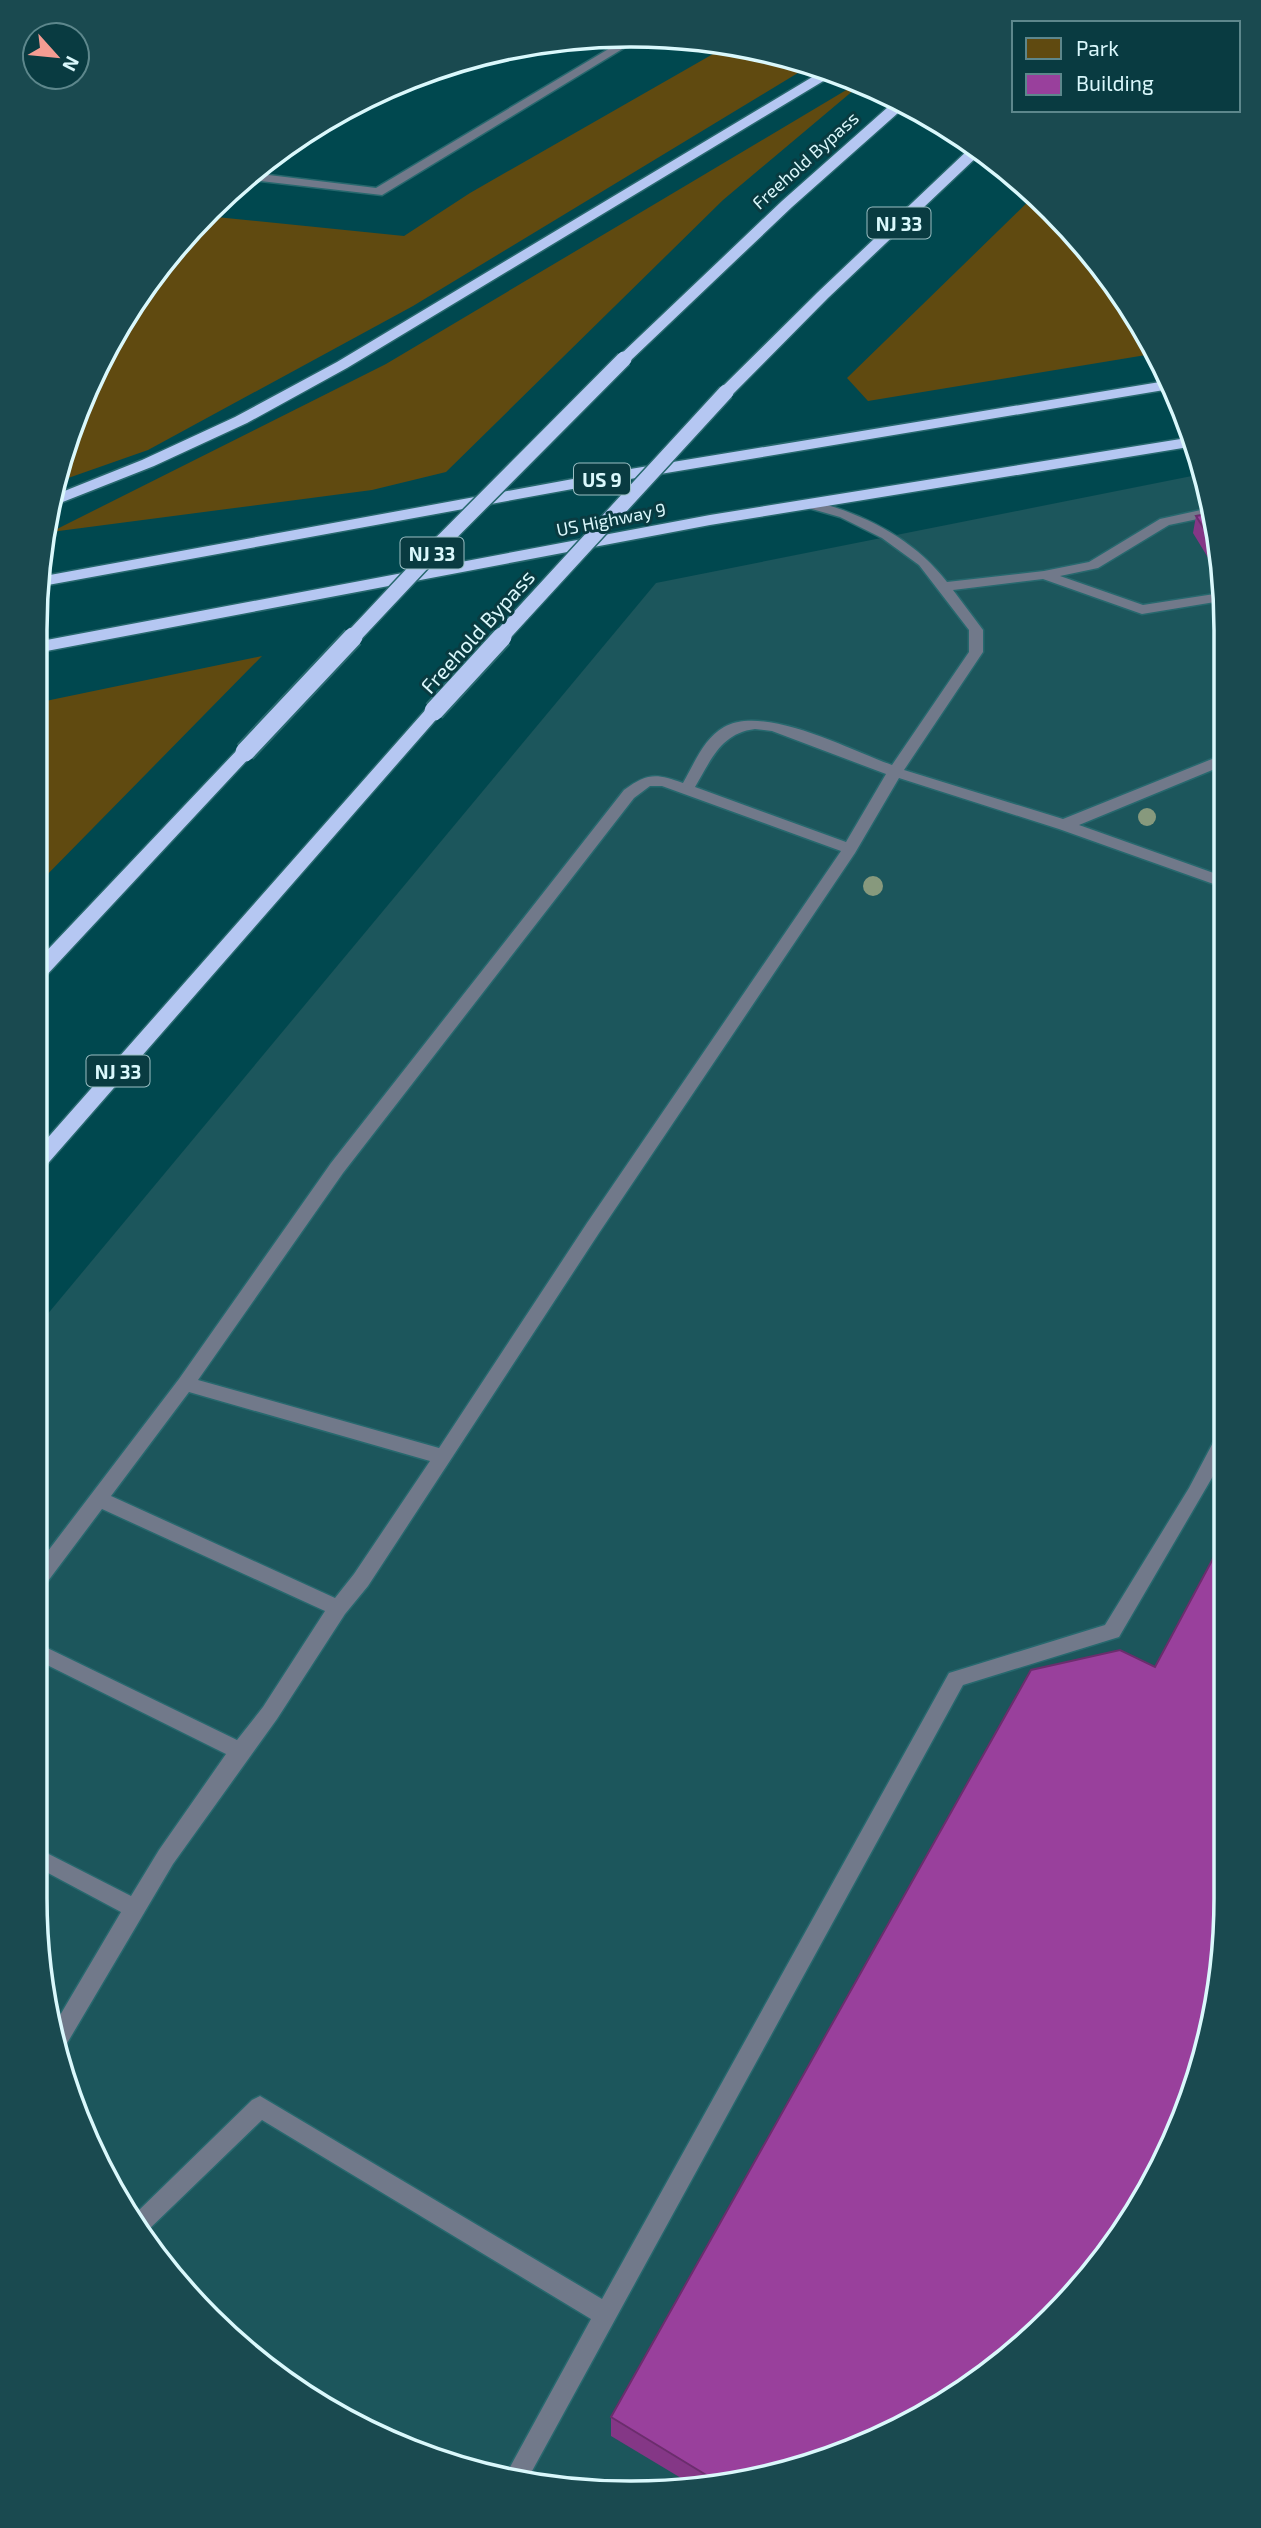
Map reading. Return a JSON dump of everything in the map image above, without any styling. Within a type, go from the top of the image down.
[{"type":"highway","points":[[63,497],[148,463],[241,420],[342,365],[819,78]]},
{"type":"highway","name":"Freehold Bypass","points":[[47,962],[444,540],[624,359],[777,213],[893,110]]},
{"type":"highway","name":"Freehold Bypass","points":[[47,1151],[434,711],[726,393],[822,295],[969,156]]},
{"type":"highway","name":"US Highway 9","points":[[49,580],[600,479],[1160,387]]},
{"type":"highway","name":"US Highway 9","points":[[47,646],[684,525],[1183,444]]},
{"type":"lane","points":[[262,179],[378,192],[619,47]]},
{"type":"lane","points":[[63,2030],[166,1857],[270,1713],[338,1608],[361,1580],[585,1240],[850,849],[895,772],[976,652],[976,630],[924,562],[887,535],[845,514],[810,505]]},
{"type":"lane","points":[[943,587],[1045,575],[1093,565],[1165,522],[1202,514]]},
{"type":"lane","points":[[1045,575],[1142,610],[1213,598]]},
{"type":"lane","points":[[687,789],[720,734],[737,724],[774,726],[895,772],[1065,825],[1214,879]]},
{"type":"lane","points":[[1065,825],[1214,763]]},
{"type":"lane","points":[[47,1567],[185,1384],[337,1168],[629,794],[647,781],[663,780],[850,849]]},
{"type":"lane","points":[[185,1384],[443,1457]]},
{"type":"lane","points":[[520,2471],[956,1679],[1112,1631],[1196,1493],[1214,1458]]},
{"type":"lane","points":[[99,1499],[338,1608]]},
{"type":"lane","points":[[47,1656],[240,1751]]},
{"type":"lane","points":[[47,1862],[135,1909]]},
{"type":"lane","points":[[144,2220],[260,2107],[606,2315]]},
{"type":"shaded area","points":[[1193,476],[1209,554],[1214,630],[1214,1898],[1211,1950],[723,2473],[669,2480],[630,2481],[554,2476],[480,2461],[407,2436],[339,2403],[275,2360],[218,2310],[168,2253],[125,2189],[107,2155],[78,2085],[67,2048],[58,2011],[48,1936],[47,1315],[656,583]]},
{"type":"green space","points":[[714,53],[799,72],[413,306],[148,450],[68,478],[92,407],[125,339],[168,275],[219,217],[404,236],[470,193]]},
{"type":"green space","points":[[847,89],[852,91],[723,200],[446,472],[372,490],[56,531],[386,364]]},
{"type":"green space","points":[[1027,203],[1093,275],[1145,355],[868,401],[847,378]]},
{"type":"green space","points":[[262,656],[47,875],[47,701]]},
{"type":"building","points":[[1202,515],[1205,531],[1196,516]]},
{"type":"building","points":[[1214,1557],[1214,1898],[1213,1936],[1203,2011],[1183,2085],[1154,2155],[1136,2189],[1093,2253],[1043,2310],[986,2360],[922,2403],[888,2421],[818,2450],[744,2470],[708,2476],[611,2417],[1031,1670],[1120,1650],[1155,1667]]}]
